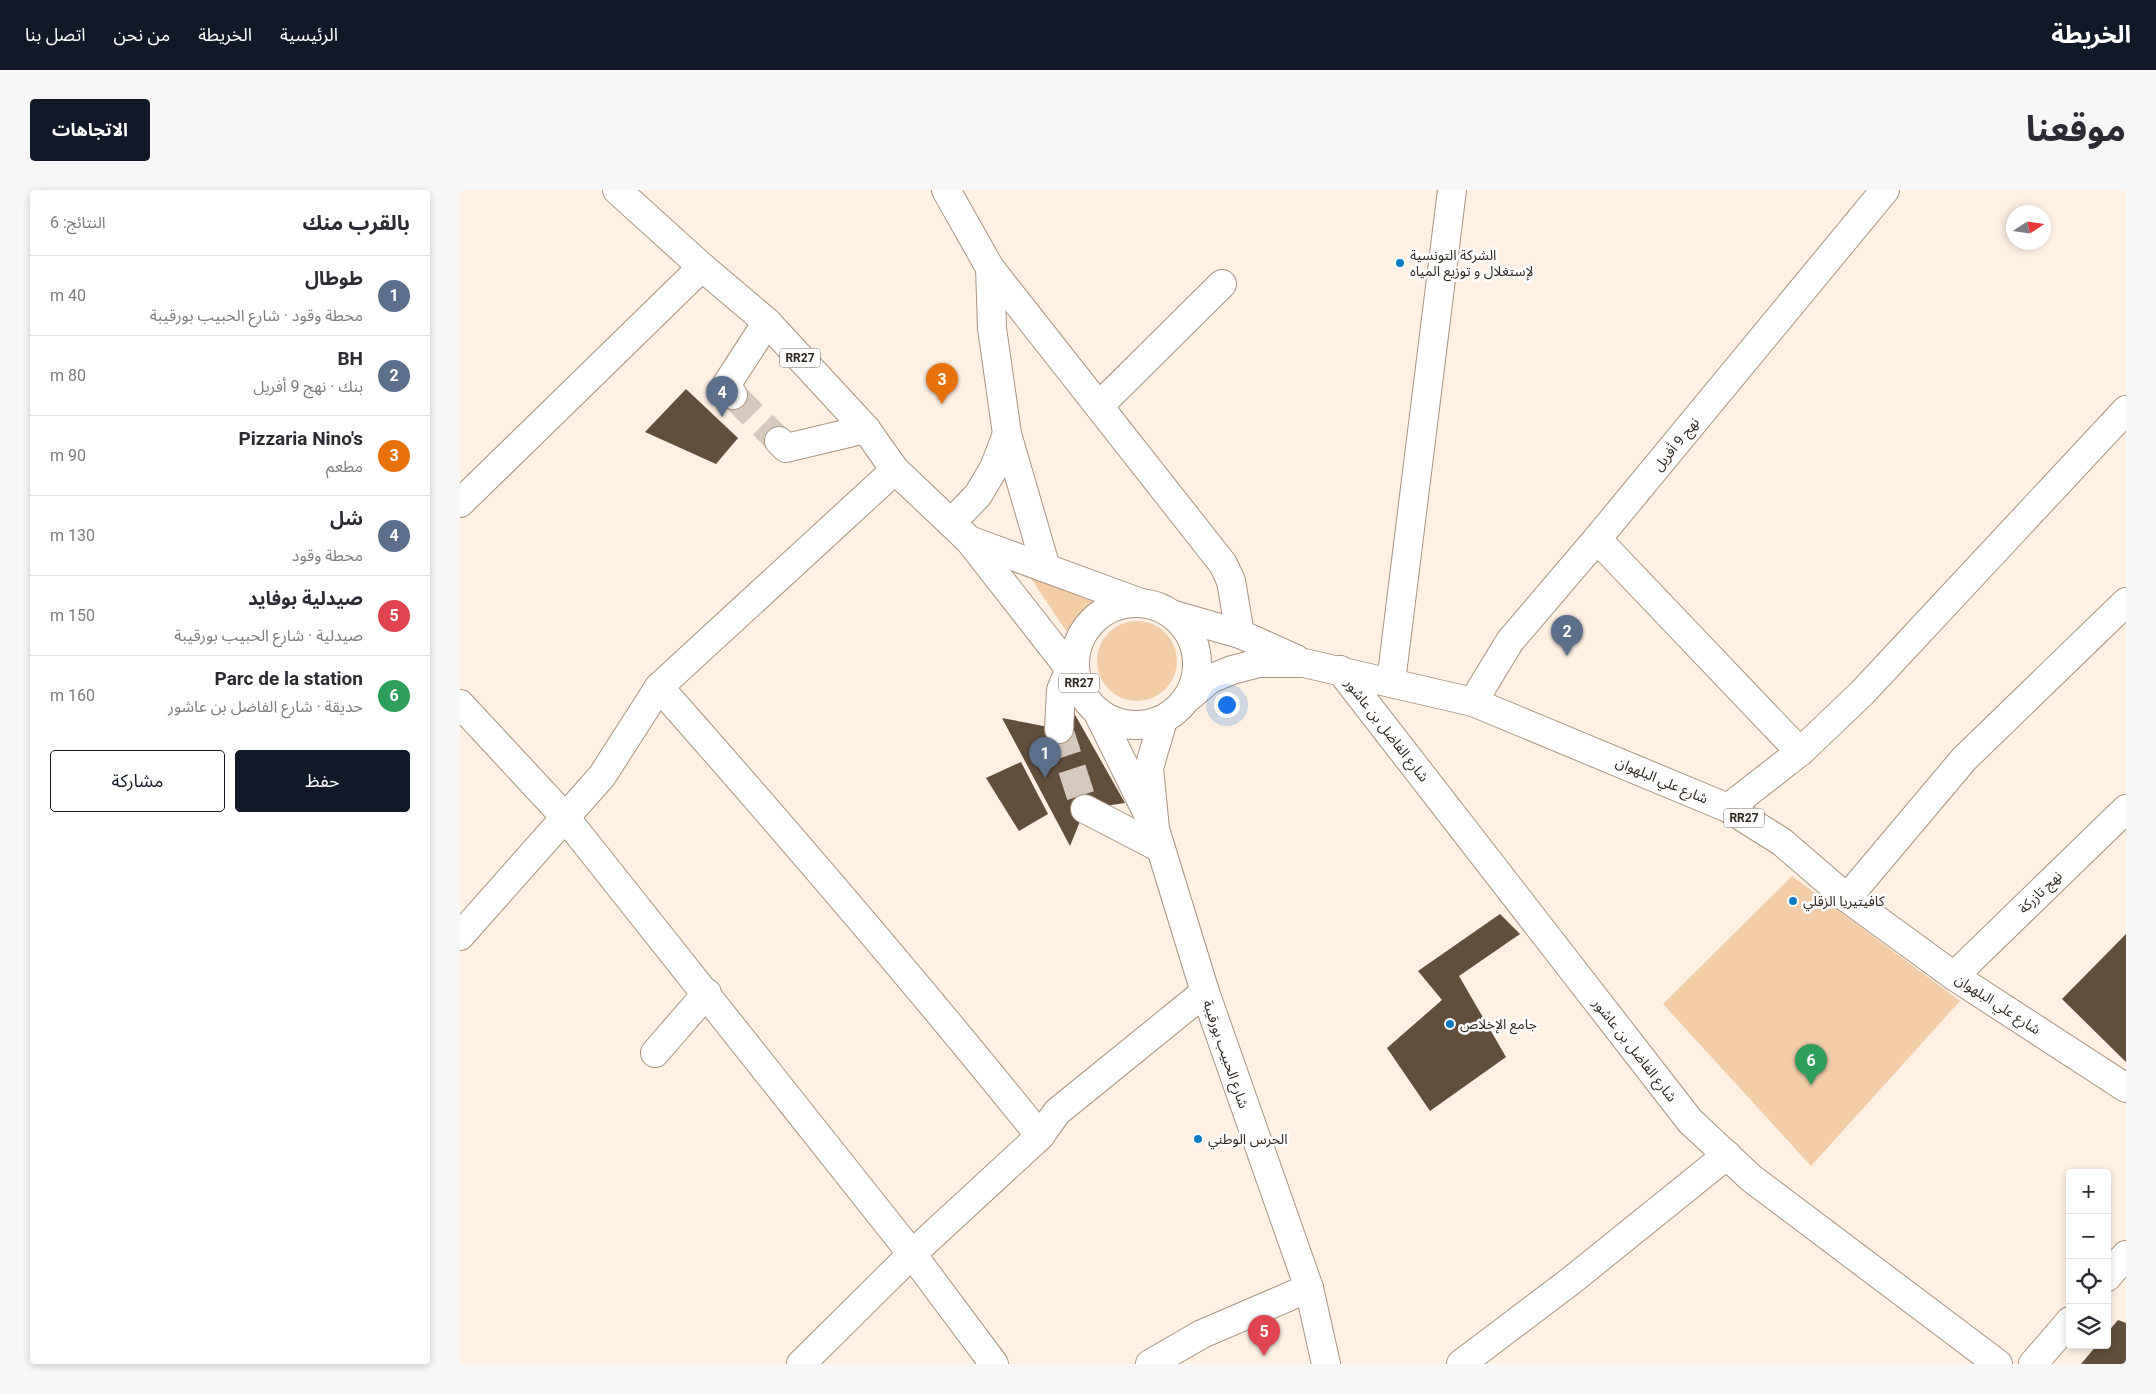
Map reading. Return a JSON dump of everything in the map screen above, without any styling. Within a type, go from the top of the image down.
[{"type":"street","name":"RR27","points":[[617,190],[702,267],[767,322],[866,429],[895,470],[960,531],[1073,674],[1084,696],[1098,713],[1122,724],[1135,726],[1149,724],[1163,720],[1177,711],[1189,697],[1210,679],[1232,670],[1259,663],[1304,662]]},
{"type":"street","points":[[946,190],[990,268],[1223,564],[1231,581],[1240,634]]},
{"type":"street","points":[[1391,682],[1452,190]]},
{"type":"street","name":"نهج 9 أفريل","points":[[1473,702],[1510,642],[1885,190]]},
{"type":"street","points":[[460,503],[702,267]]},
{"type":"street","points":[[990,268],[992,328],[1007,434],[1046,568]]},
{"type":"street","points":[[1099,406],[1222,284]]},
{"type":"street","points":[[733,395],[725,387],[767,322]]},
{"type":"street","points":[[1728,808],[1800,752],[1862,693],[2126,410]]},
{"type":"street","points":[[779,441],[786,448],[866,429]]},
{"type":"street","points":[[960,531],[994,468],[1007,434]]},
{"type":"street","points":[[460,936],[602,776],[659,687],[895,470]]},
{"type":"street","name":"RR27","points":[[960,531],[1046,568],[1142,603],[1159,607],[1174,615],[1240,634],[1304,662]]},
{"type":"street","points":[[1597,539],[1800,752]]},
{"type":"street","points":[[1847,898],[1964,759],[2126,602]]},
{"type":"street","name":"RR27","points":[[1073,674],[1079,640],[1090,624],[1104,611],[1123,604],[1142,603]]},
{"type":"street","name":"RR27","points":[[1174,615],[1187,629],[1195,645],[1198,663],[1196,681],[1189,697]]},
{"type":"street","name":"شارع علي البلهوان","points":[[1304,662],[1473,702],[1728,808],[1782,842],[1847,898],[1954,976],[2122,1079]]},
{"type":"street","name":"شارع الفاضل بن عاشور","points":[[1340,670],[1690,1121],[1751,1178],[1998,1364]]},
{"type":"street","points":[[1059,729],[1061,690],[1073,674]]},
{"type":"street","points":[[659,687],[821,871],[958,1034],[1040,1136]]},
{"type":"street","points":[[460,704],[565,817],[912,1254],[994,1364]]},
{"type":"street","points":[[1098,713],[1158,838]]},
{"type":"street","points":[[1158,838],[1149,768],[1163,720]]},
{"type":"street","points":[[1085,809],[1158,838]]},
{"type":"street","name":"نهج تازركة","points":[[1954,976],[2126,809]]},
{"type":"street","name":"شارع الحبيب بورقيبة","points":[[1158,838],[1205,992],[1309,1288],[1326,1364]]},
{"type":"street","points":[[801,1364],[912,1254],[1040,1136],[1057,1112],[1205,992]]},
{"type":"street","points":[[656,1053],[707,994]]},
{"type":"street","points":[[1460,1364],[1572,1280],[1727,1155]]},
{"type":"street","points":[[2111,1272],[2126,1255]]},
{"type":"street","points":[[1150,1364],[1202,1334],[1309,1288]]},
{"type":"street","points":[[2033,1364],[2066,1326]]},
{"type":"shaded area","points":[[1026,571],[1111,600],[1075,644]]},
{"type":"shaded area","points":[[1137,621],[1152,624],[1165,633],[1174,646],[1177,661],[1174,676],[1165,689],[1152,698],[1137,701],[1122,698],[1109,689],[1100,676],[1097,661],[1100,646],[1109,633],[1122,624]]},
{"type":"shaded area","points":[[1792,876],[1960,1001],[1811,1166],[1663,1004]]},
{"type":"building","points":[[686,389],[738,438],[716,464],[645,432]]},
{"type":"building","points":[[1061,690],[1125,803],[1085,809],[1070,846],[1002,718],[1059,729]]},
{"type":"building","points":[[1021,762],[1048,814],[1019,831],[986,778]]},
{"type":"building","name":"جامع الإخلاص","points":[[1500,914],[1520,934],[1459,976],[1506,1057],[1430,1111],[1387,1048],[1442,1000],[1418,971]]},
{"type":"building","points":[[2126,934],[2126,1062],[2062,999]]},
{"type":"building","points":[[2118,1320],[2126,1323],[2126,1364],[2081,1364],[2094,1349],[2111,1349],[2111,1328]]},
{"type":"tunnel","points":[[733,395],[779,441]]},
{"type":"tunnel","points":[[1059,729],[1085,809]]},
{"type":"place","name":"الشركة التونسية لإستغلال و توزيع المياه","points":[[1400,263]]},
{"type":"place","name":"Pizzaria Nino's","points":[[942,404]]},
{"type":"place","name":"شل","points":[[722,417]]},
{"type":"place","name":"BH","points":[[1567,656]]},
{"type":"place","name":"طوطال","points":[[1045,778]]},
{"type":"place","name":"كافيتيريا الزقلي","points":[[1793,901]]},
{"type":"place","name":"جامع الإخلاص","points":[[1450,1024]]},
{"type":"place","name":"Parc de la station","points":[[1811,1085]]},
{"type":"place","name":"الحرس الوطني","points":[[1198,1139]]},
{"type":"place","name":"صيدلية بوفايد","points":[[1264,1356]]}]
